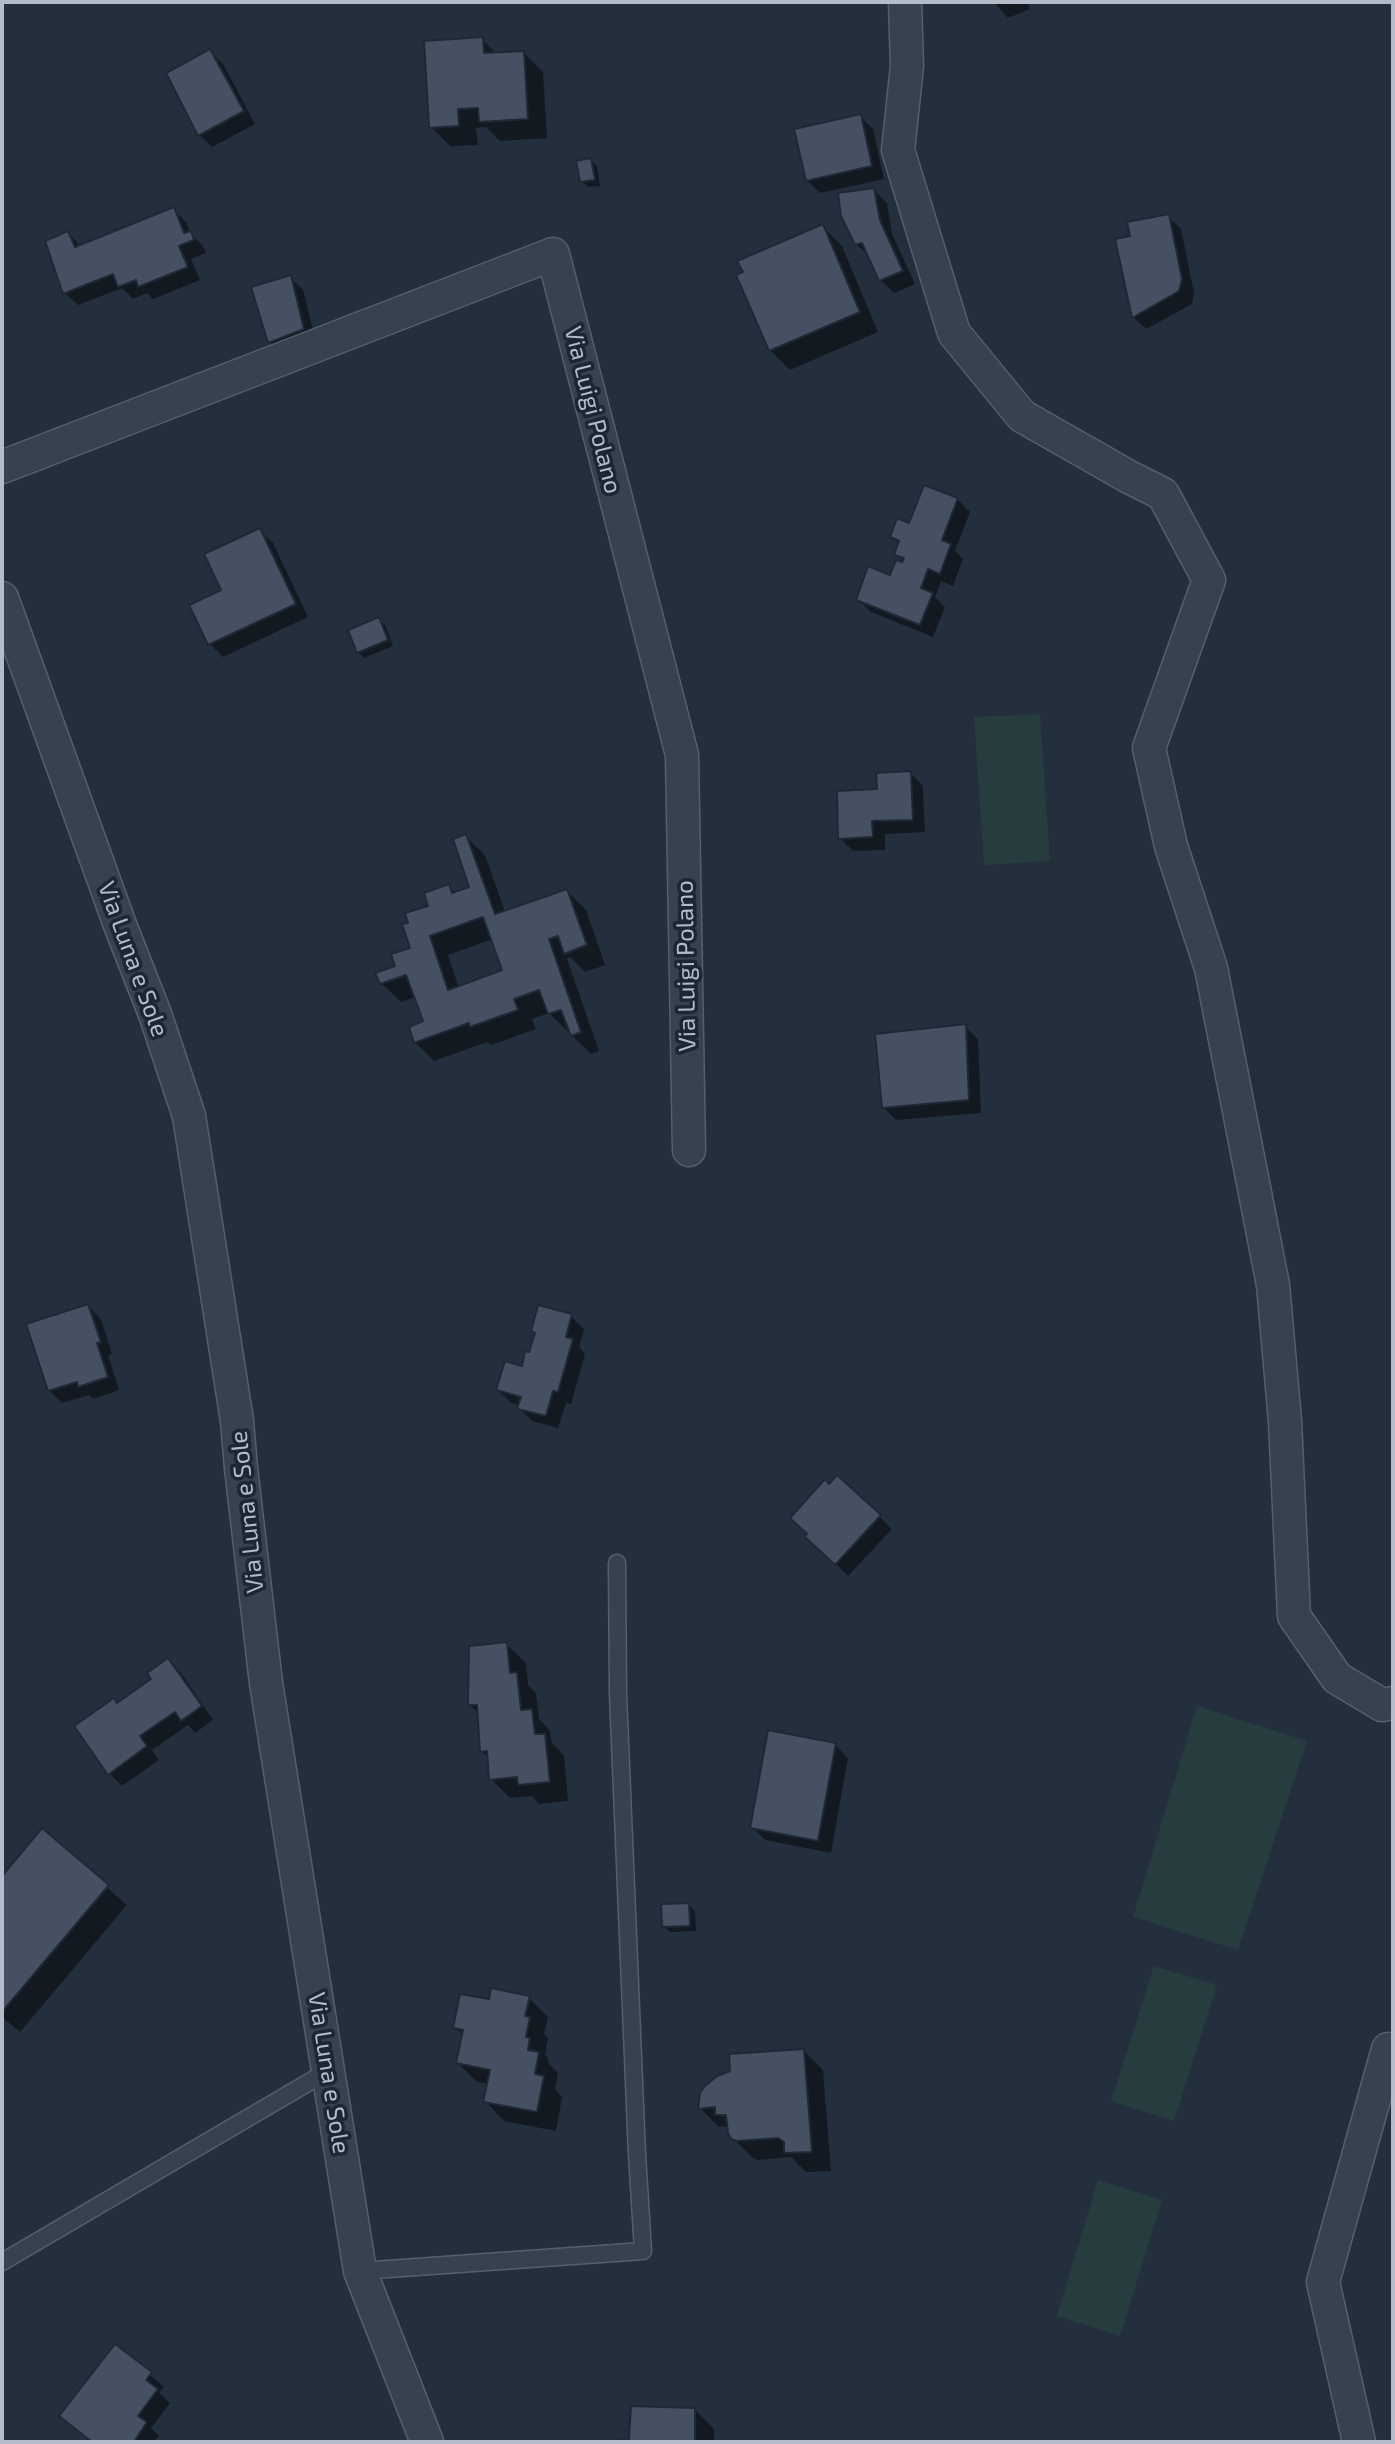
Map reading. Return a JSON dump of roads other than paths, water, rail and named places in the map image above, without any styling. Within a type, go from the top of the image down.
[{"type":"street","points":[[905,2],[907,66],[898,150],[954,334],[1022,416],[1163,494],[1209,580],[1149,748],[1171,846],[1212,968],[1273,1285],[1285,1421],[1294,1616],[1337,1678],[1382,1705],[1393,1703]]},
{"type":"street","name":"Via Luigi Polano","points":[[2,467],[553,254],[682,755],[690,1150]]},
{"type":"street","name":"Via Luna e Sole","points":[[2,598],[120,925],[155,1014],[189,1116],[237,1420],[243,1492],[267,1683],[360,2271],[427,2442]]},
{"type":"street","points":[[1359,2442],[1323,2283],[1388,2049]]},
{"type":"lane","points":[[360,2271],[643,2251],[636,2154],[618,1694],[617,1563]]},
{"type":"lane","points":[[2,2262],[328,2071]]}]
